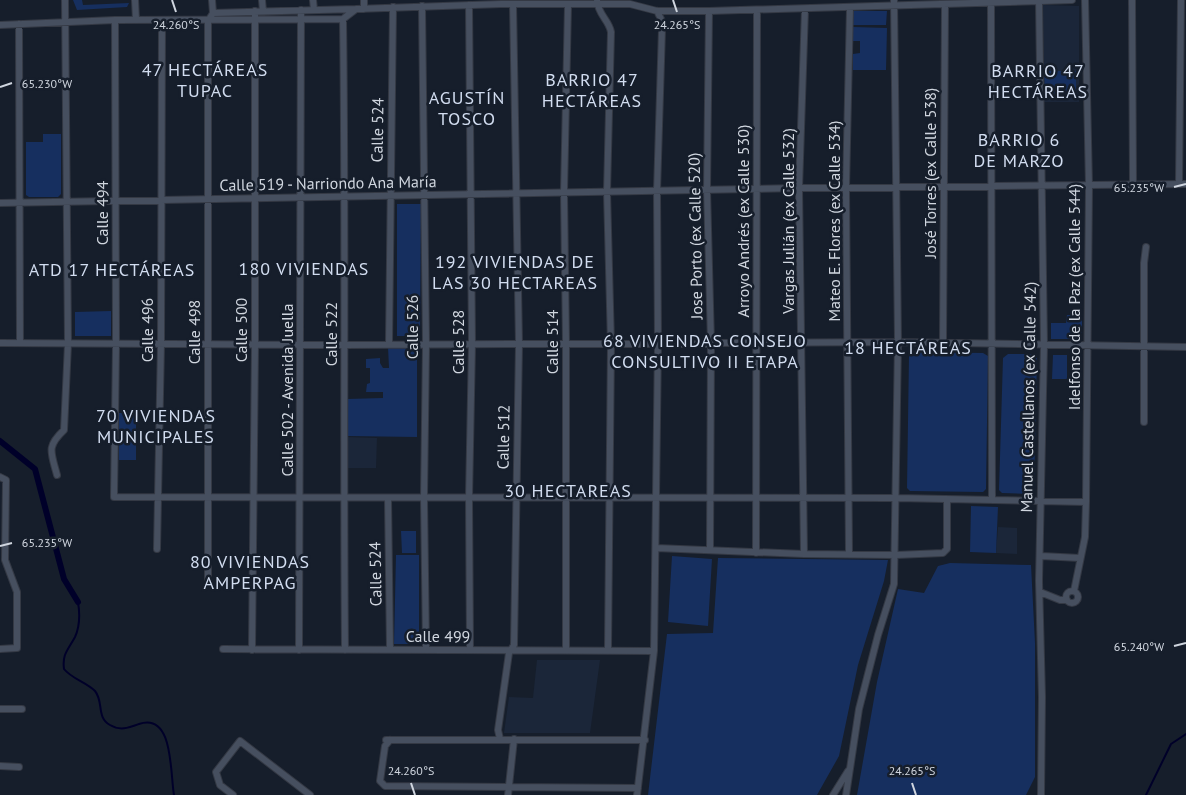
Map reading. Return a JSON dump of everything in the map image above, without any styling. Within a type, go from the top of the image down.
[{"type":"street","points":[[57,475],[50,448],[54,440],[64,430],[68,344],[65,0]]},
{"type":"street","points":[[135,0],[136,20]]},
{"type":"street","points":[[208,21],[213,13],[212,0]]},
{"type":"street","points":[[262,0],[263,11]]},
{"type":"street","points":[[313,0],[314,10]]},
{"type":"street","points":[[364,0],[364,9]]},
{"type":"street","points":[[782,0],[782,9]]},
{"type":"street","name":"Manuel Castellanos (ex Calle 542)","points":[[1040,0],[1044,345],[1040,592],[1041,795]]},
{"type":"street","points":[[213,13],[364,9],[393,7],[401,4],[422,6],[450,3],[469,5],[501,2],[513,4],[552,2],[568,5],[597,3],[639,5],[657,10],[709,11],[850,8],[894,3],[944,4],[983,1],[1072,0]]},
{"type":"street","name":"Idelfonso de la Paz (ex Calle 544)","points":[[1074,591],[1085,537],[1086,502],[1089,186],[1085,0]]},
{"type":"street","points":[[1132,0],[1133,184]]},
{"type":"street","points":[[1181,0],[1183,184]]},
{"type":"street","points":[[992,2],[992,500]]},
{"type":"street","points":[[597,3],[600,15],[610,27],[611,32],[607,192],[611,344],[608,650]]},
{"type":"street","points":[[846,795],[859,710],[878,635],[894,584],[896,555],[898,342],[894,3]]},
{"type":"street","name":"Calle 512","points":[[500,739],[498,730],[509,654],[513,649],[519,344],[513,4]]},
{"type":"street","name":"José Torres (ex Calle 538)","points":[[943,343],[944,4]]},
{"type":"street","name":"Calle 528","points":[[469,5],[472,344],[469,498],[470,649]]},
{"type":"street","name":"Calle 514","points":[[566,649],[564,192],[568,5]]},
{"type":"street","name":"Calle 526","points":[[422,6],[426,344],[424,498],[426,648]]},
{"type":"street","name":"Calle 524","points":[[389,344],[393,7]]},
{"type":"street","name":"Mateo E. Flores (ex Calle 534)","points":[[849,554],[846,188],[850,8]]},
{"type":"street","points":[[0,25],[115,20],[343,19],[356,9]]},
{"type":"street","name":"Vargas Julián (ex Calle 532)","points":[[804,554],[799,188],[805,9]]},
{"type":"street","name":"Calle 502 - Avenida Juella","points":[[299,650],[301,10]]},
{"type":"street","points":[[644,740],[387,740],[382,785],[500,788],[510,786],[638,791],[644,740],[654,651],[657,498],[657,191],[662,29],[662,20],[657,10]]},
{"type":"street","name":"Arroyo Andrés (ex Calle 530)","points":[[756,553],[757,342],[755,189],[757,10]]},
{"type":"street","name":"Calle 500","points":[[252,650],[256,344],[255,11]]},
{"type":"street","name":"Jose Porto (ex Calle 520)","points":[[709,11],[707,190],[711,343],[710,550]]},
{"type":"street","name":"Calle 522","points":[[343,19],[346,198],[343,498],[345,650]]},
{"type":"street","name":"Calle 494","points":[[115,20],[116,344],[114,497],[158,497]]},
{"type":"street","name":"Calle 496","points":[[157,549],[161,344],[162,20]]},
{"type":"street","name":"Calle 498","points":[[208,21],[208,583]]},
{"type":"street","points":[[19,24],[20,343]]},
{"type":"street","name":"Calle 519 - Narriondo Ana María","points":[[0,203],[799,188],[1043,187],[1183,184]]},
{"type":"street","points":[[1144,422],[1143,346],[1144,262],[1146,246]]},
{"type":"street","points":[[0,343],[345,345],[898,342],[1186,348]]},
{"type":"street","points":[[0,477],[6,480],[3,560],[18,592],[18,648],[0,648]]},
{"type":"street","points":[[158,497],[897,498],[1086,502]]},
{"type":"street","name":"Calle 524","points":[[388,498],[390,650]]},
{"type":"street","points":[[656,548],[804,554],[896,555],[942,553],[947,549],[947,500]]},
{"type":"street","points":[[1041,556],[1080,560]]},
{"type":"street","points":[[1040,592],[1072,603],[1077,601],[1078,595],[1074,591],[1067,594],[1067,600]]},
{"type":"street","name":"Calle 499","points":[[223,649],[390,650],[426,648],[654,651]]},
{"type":"street","points":[[0,709],[22,708]]},
{"type":"street","points":[[508,795],[514,739]]},
{"type":"street","points":[[233,795],[220,784],[216,772],[240,741],[310,795]]},
{"type":"street","points":[[0,766],[18,767]]},
{"type":"street","points":[[832,795],[850,767]]},
{"type":"shaded area","points":[[73,0],[82,0],[83,5],[129,3],[127,7],[77,10]]},
{"type":"shaded area","points":[[1043,5],[1079,6],[1079,102],[1044,102]]},
{"type":"shaded area","points":[[853,11],[887,11],[886,25],[853,25]]},
{"type":"shaded area","points":[[853,27],[887,28],[886,70],[853,70],[853,54],[860,53],[860,41],[853,41]]},
{"type":"shaded area","points":[[1044,71],[1076,71],[1076,94],[1045,93]]},
{"type":"shaded area","points":[[43,134],[61,134],[61,194],[58,197],[29,197],[26,195],[26,142],[43,142]]},
{"type":"shaded area","points":[[397,204],[421,204],[420,336],[397,336]]},
{"type":"shaded area","points":[[111,311],[111,336],[75,336],[75,312]]},
{"type":"shaded area","points":[[1067,315],[1082,315],[1082,339],[1051,339],[1051,323],[1066,323]]},
{"type":"shaded area","points":[[388,347],[417,349],[417,437],[347,436],[347,399],[383,398],[383,392],[366,392],[367,384],[370,383],[370,368],[366,368],[366,359],[380,358],[383,368],[389,368]]},
{"type":"shaded area","points":[[914,352],[983,353],[988,356],[986,489],[983,492],[910,491],[907,488],[909,355]]},
{"type":"shaded area","points":[[1008,354],[1032,354],[1037,358],[1034,491],[1031,494],[1002,493],[999,490],[1003,358]]},
{"type":"shaded area","points":[[1053,355],[1067,355],[1067,379],[1052,379]]},
{"type":"shaded area","points":[[119,413],[136,413],[136,460],[119,460]]},
{"type":"shaded area","points":[[347,437],[377,438],[376,468],[347,468]]},
{"type":"shaded area","points":[[971,506],[998,507],[996,553],[970,552]]},
{"type":"shaded area","points":[[998,527],[1017,528],[1017,554],[996,553]]},
{"type":"shaded area","points":[[401,531],[416,531],[416,553],[402,553]]},
{"type":"shaded area","points":[[396,555],[419,555],[419,644],[394,644]]},
{"type":"shaded area","points":[[672,556],[712,559],[708,626],[668,622]]},
{"type":"shaded area","points":[[718,558],[888,560],[884,581],[858,665],[839,756],[817,795],[648,795],[667,634],[713,633]]},
{"type":"shaded area","points":[[950,563],[1031,565],[1035,643],[1035,777],[1026,795],[857,795],[877,682],[898,589],[924,593],[938,566]]},
{"type":"shaded area","points":[[537,660],[600,660],[590,733],[504,733],[509,697],[533,698]]},
{"type":"waterway","points":[[0,441],[35,469],[64,579],[78,602]]},
{"type":"waterway","points":[[78,602],[78,629],[65,656],[64,669],[95,691],[98,695],[101,714],[110,725],[124,728],[150,723],[159,727],[168,747],[174,795]]},
{"type":"waterway","points":[[1146,795],[1171,744],[1186,734]]},
{"type":"district","name":"47 HECTÁREAS TUPAC","points":[[205,80]]},
{"type":"district","name":"BARRIO 47 HECTÁREAS","points":[[1038,81]]},
{"type":"district","name":"BARRIO 47 HECTÁREAS","points":[[592,90]]},
{"type":"district","name":"AGUSTÍN TOSCO","points":[[467,108]]},
{"type":"district","name":"BARRIO 6 DE MARZO","points":[[1019,150]]},
{"type":"district","name":"180 VIVIENDAS","points":[[304,269]]},
{"type":"district","name":"ATD 17 HECTÁREAS","points":[[112,270]]},
{"type":"district","name":"192 VIVIENDAS DE LAS 30 HECTAREAS","points":[[515,272]]},
{"type":"district","name":"18 HECTÁREAS","points":[[908,348]]},
{"type":"district","name":"68 VIVIENDAS CONSEJO CONSULTIVO II ETAPA","points":[[705,351]]},
{"type":"district","name":"70 VIVIENDAS MUNICIPALES","points":[[156,426]]},
{"type":"district","name":"30 HECTAREAS","points":[[568,491]]},
{"type":"district","name":"80 VIVIENDAS AMPERPAG","points":[[250,572]]}]
